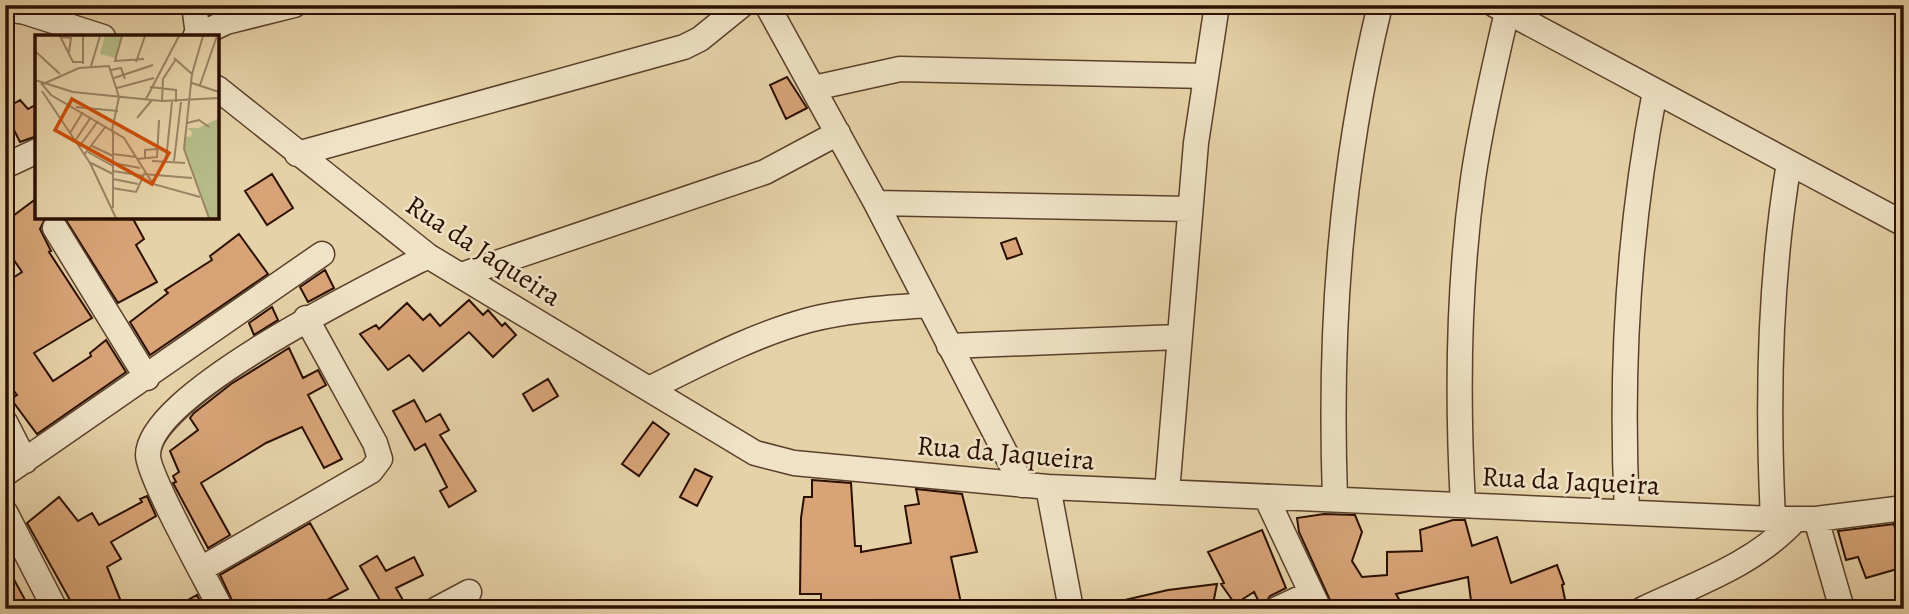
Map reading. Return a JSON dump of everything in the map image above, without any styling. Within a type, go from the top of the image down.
[{"type":"street","points":[[194,5],[196,35]]},
{"type":"street","points":[[198,35],[226,22],[294,5]]},
{"type":"street","points":[[297,154],[691,44],[742,5]]},
{"type":"street","points":[[766,5],[876,203],[1022,485]]},
{"type":"street","points":[[1167,492],[1190,209],[1217,5]]},
{"type":"street","points":[[1335,499],[1333,367],[1340,232],[1360,89],[1380,5]]},
{"type":"street","points":[[1463,505],[1460,369],[1466,243],[1501,8],[1904,224]]},
{"type":"street","points":[[5,9],[96,35]]},
{"type":"street","points":[[814,88],[900,69],[1206,76]]},
{"type":"street","name":"Rua da Jaqueira","points":[[219,90],[428,256],[464,274],[755,453],[794,463],[1048,487],[1794,520],[1904,508]]},
{"type":"street","points":[[1627,512],[1624,449],[1626,313],[1636,200],[1655,91]]},
{"type":"street","points":[[464,274],[765,172],[838,133]]},
{"type":"street","points":[[5,166],[35,152]]},
{"type":"street","points":[[1789,163],[1780,219],[1771,320],[1769,445],[1794,520],[1842,609]]},
{"type":"street","points":[[876,203],[1190,209]]},
{"type":"street","points":[[55,228],[147,379]]},
{"type":"street","points":[[5,422],[15,468],[147,379],[322,254]]},
{"type":"street","points":[[221,609],[147,456],[152,436],[169,414],[306,318],[428,256]]},
{"type":"street","points":[[649,389],[734,347],[807,320],[852,311],[927,304]]},
{"type":"street","points":[[201,569],[371,471],[380,459],[375,443],[306,318]]},
{"type":"street","points":[[948,346],[1178,337]]},
{"type":"street","points":[[1048,487],[1071,609]]},
{"type":"street","points":[[1266,497],[1315,601],[1277,609]]},
{"type":"street","points":[[5,512],[55,609]]},
{"type":"street","points":[[1643,609],[1754,556],[1775,543],[1794,520]]},
{"type":"street","points":[[437,609],[469,592]]},
{"type":"building","points":[[787,77],[807,108],[786,119],[770,85]]},
{"type":"building","points":[[20,100],[28,109],[35,105],[35,137],[20,142],[5,109]]},
{"type":"building","points":[[272,174],[293,208],[267,225],[245,191]]},
{"type":"building","points":[[35,200],[35,219],[45,219],[40,229],[51,251],[49,252],[92,318],[34,353],[53,381],[91,356],[90,353],[106,340],[126,372],[37,434],[11,399],[17,395],[5,379],[5,283],[22,272],[5,247],[5,222]]},
{"type":"building","points":[[65,219],[133,219],[144,239],[136,245],[157,282],[118,303]]},
{"type":"building","points":[[239,234],[268,274],[150,355],[130,322],[168,293],[165,290],[212,260],[210,256]]},
{"type":"building","points":[[1016,238],[1022,254],[1007,259],[1001,243]]},
{"type":"building","points":[[325,270],[334,288],[308,302],[300,287]]},
{"type":"building","points":[[469,300],[483,315],[488,310],[502,326],[505,323],[516,335],[493,357],[469,332],[423,371],[409,355],[388,370],[360,334],[376,325],[379,329],[407,303],[423,320],[430,314],[440,326]]},
{"type":"building","points":[[272,307],[278,320],[254,335],[249,323]]},
{"type":"building","points":[[289,348],[303,378],[318,370],[326,385],[308,395],[342,459],[324,468],[302,427],[266,443],[201,483],[230,535],[208,548],[173,483],[176,482],[173,476],[179,472],[170,451],[198,430],[190,418],[194,413],[231,384]]},
{"type":"building","points":[[548,379],[558,396],[533,411],[523,394]]},
{"type":"building","points":[[414,400],[426,422],[440,414],[449,430],[440,435],[476,491],[449,507],[440,491],[447,487],[425,444],[415,450],[393,411]]},
{"type":"building","points":[[653,422],[669,434],[639,476],[622,464]]},
{"type":"building","points":[[695,469],[712,477],[697,506],[680,497]]},
{"type":"building","points":[[812,480],[851,483],[855,546],[861,546],[861,552],[911,543],[905,506],[919,504],[916,489],[962,494],[977,552],[951,557],[961,603],[936,609],[821,609],[821,594],[800,594],[801,518],[804,497],[812,497]]},
{"type":"building","points":[[147,496],[156,516],[111,542],[121,559],[107,567],[124,609],[75,609],[27,523],[59,497],[78,521],[92,513],[99,525],[142,502],[140,499]]},
{"type":"building","points":[[1324,514],[1355,515],[1362,532],[1352,561],[1362,577],[1387,575],[1387,552],[1422,551],[1420,530],[1453,520],[1465,520],[1472,546],[1497,537],[1511,583],[1557,565],[1564,584],[1562,585],[1567,609],[1472,609],[1468,577],[1396,594],[1400,601],[1372,605],[1374,609],[1334,609],[1299,532],[1297,518]]},
{"type":"building","points":[[310,523],[348,589],[323,602],[326,609],[236,609],[220,575]]},
{"type":"building","points":[[1894,524],[1904,567],[1866,578],[1858,557],[1846,560],[1838,531]]},
{"type":"building","points":[[1262,530],[1286,588],[1270,596],[1262,608],[1254,592],[1235,604],[1221,584],[1224,583],[1208,552]]},
{"type":"building","points":[[377,556],[386,571],[414,557],[423,575],[396,588],[408,609],[385,609],[360,566]]},
{"type":"building","points":[[5,563],[30,609],[5,609]]},
{"type":"building","points":[[1217,584],[1212,609],[1117,609],[1116,602],[1168,590]]},
{"type":"building","points":[[197,595],[204,609],[172,609]]}]
